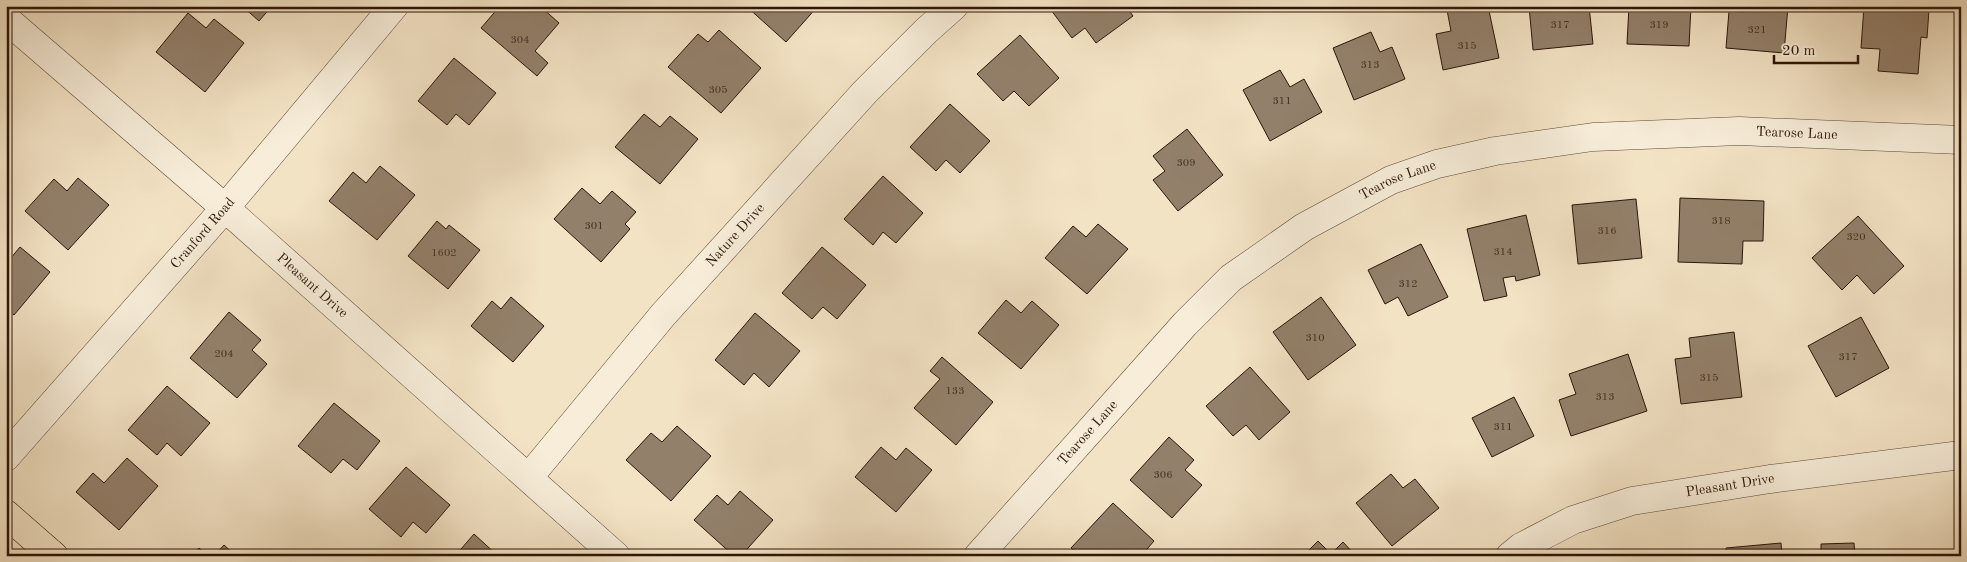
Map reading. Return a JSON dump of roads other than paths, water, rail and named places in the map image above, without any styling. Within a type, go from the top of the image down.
[{"type":"main road","points":[[6,514],[54,556]]},
{"type":"street","name":"Cranford Road","points":[[6,457],[224,208],[394,6]]},
{"type":"street","name":"Nature Drive","points":[[529,477],[663,316],[859,99],[926,31],[954,6]]},
{"type":"street","name":"Pleasant Drive","points":[[6,19],[224,208],[616,556]]},
{"type":"street","name":"Tearose Lane","points":[[978,556],[1185,324],[1231,278],[1304,227],[1391,180],[1437,164],[1496,151],[1593,137],[1739,130],[1961,140]]},
{"type":"street","name":"Pleasant Drive","points":[[1510,556],[1521,547],[1573,520],[1632,501],[1770,479],[1961,455]]}]
